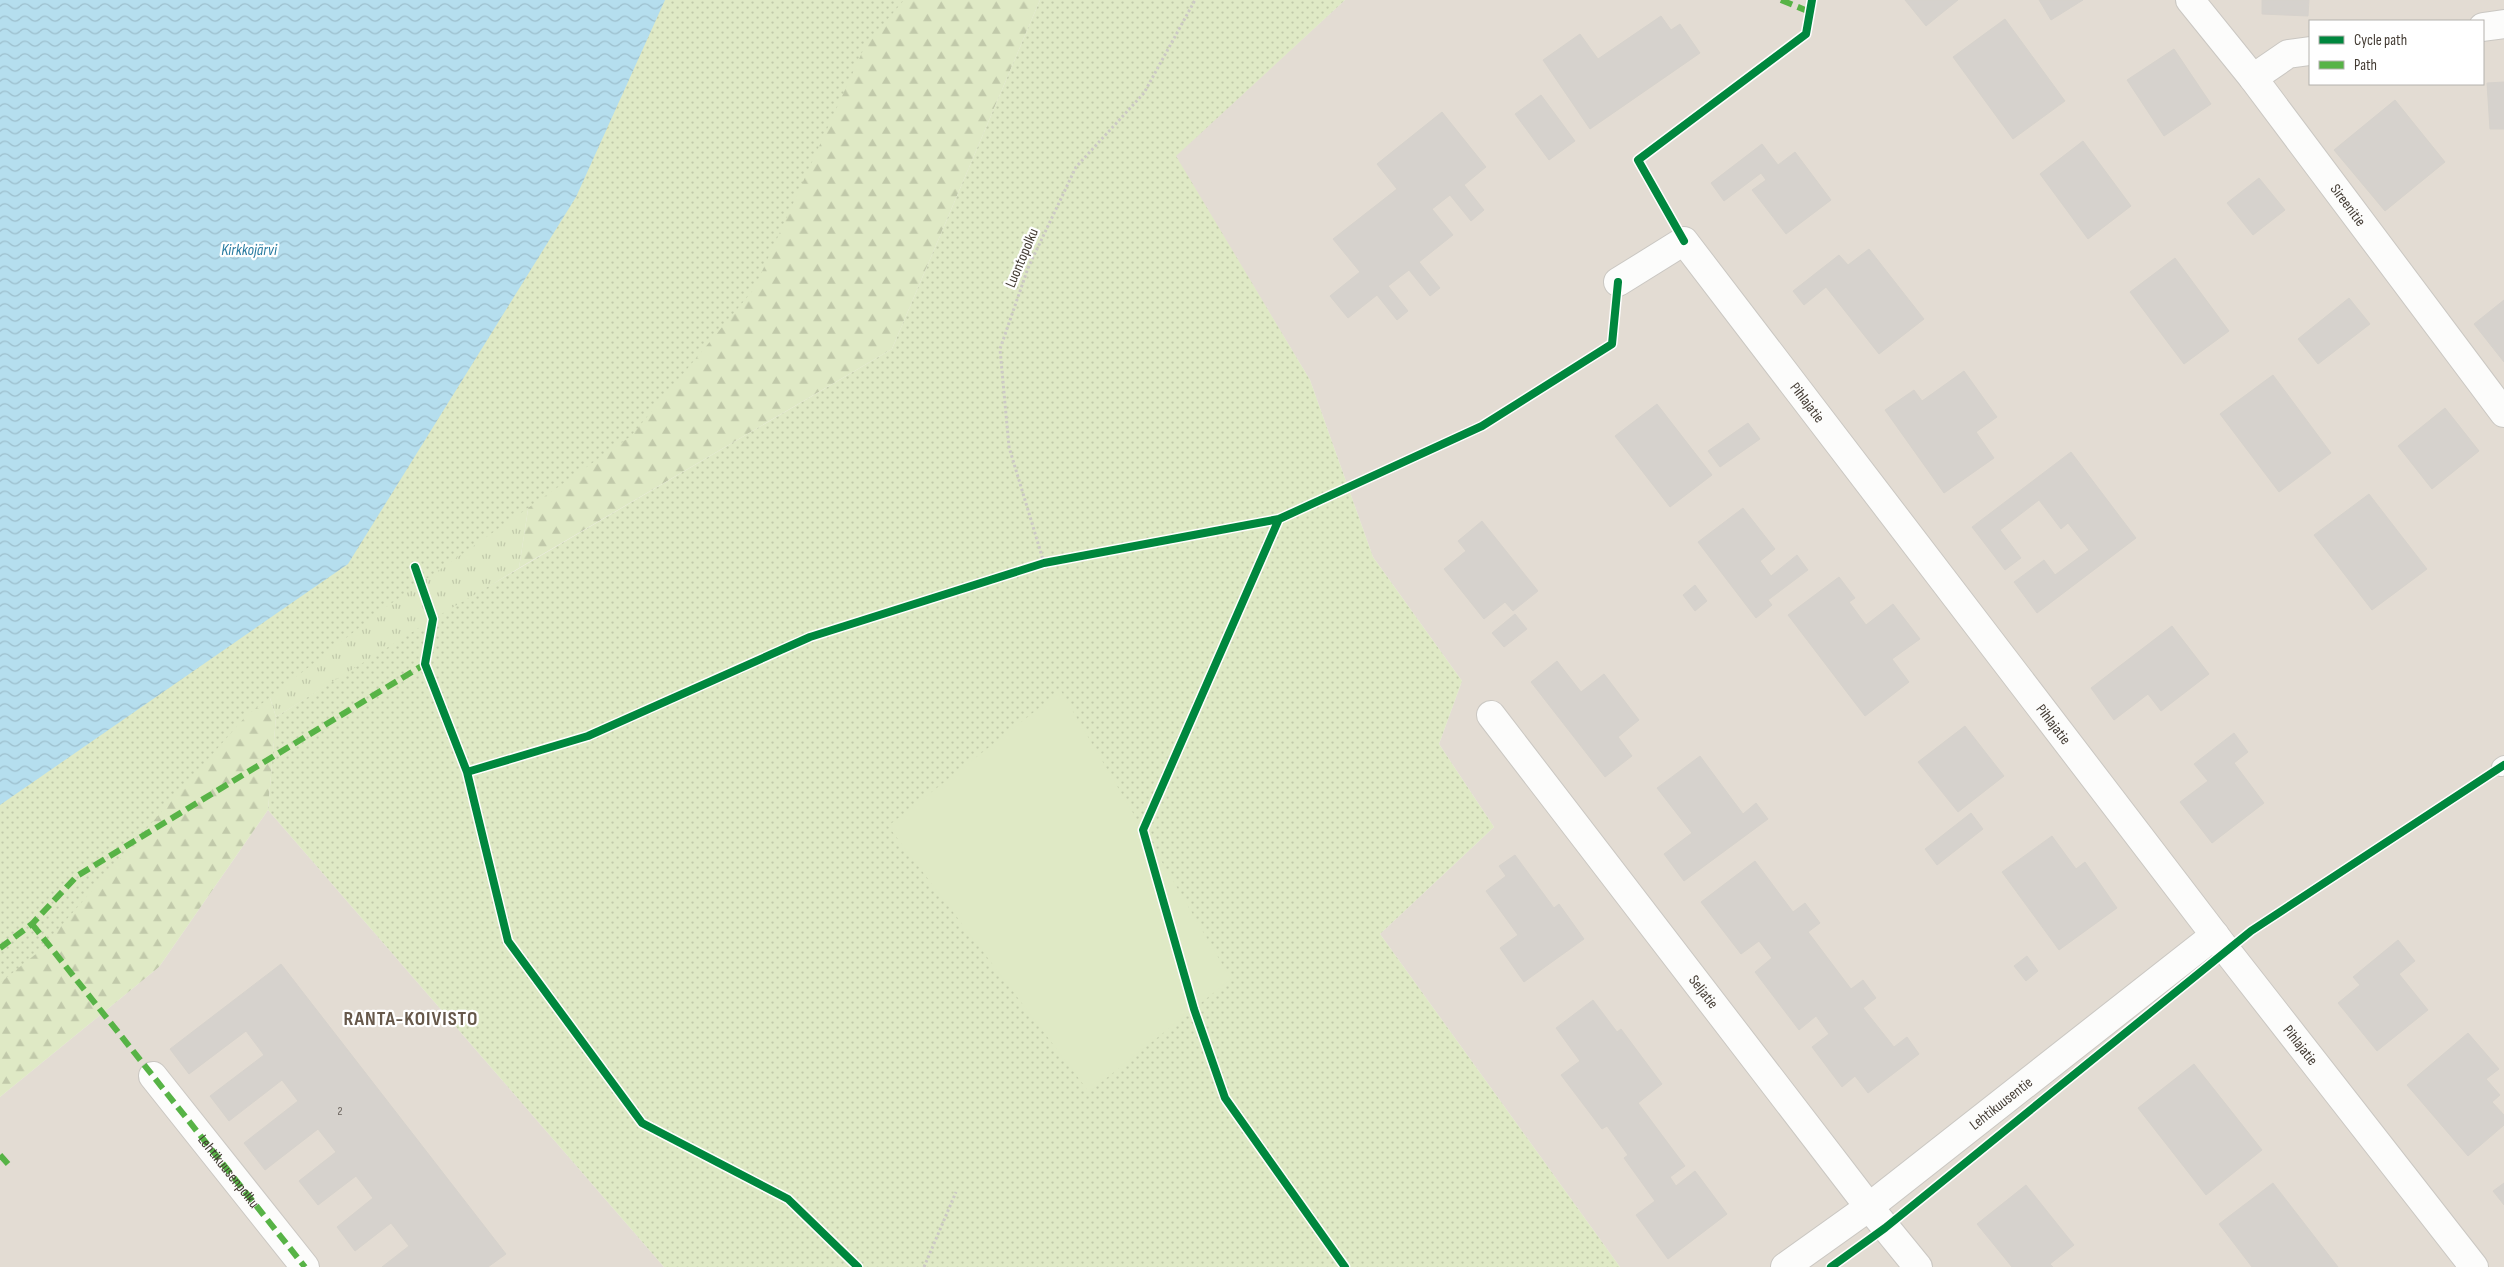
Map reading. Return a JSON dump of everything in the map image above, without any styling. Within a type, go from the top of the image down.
[{"type":"street","name":"Sireenitie","points":[[2190,0],[2253,78],[2504,413]]},
{"type":"street","points":[[2484,27],[2504,24]]},
{"type":"street","points":[[2253,78],[2288,54],[2309,51]]},
{"type":"street","name":"Pihlajatie","points":[[1618,282],[1684,241],[2215,935],[2474,1267]]},
{"type":"street","name":"Seljatie","points":[[1491,715],[1869,1207],[1918,1267]]},
{"type":"street","name":"Lehtikuusentie","points":[[1785,1267],[1869,1207],[2215,935]]},
{"type":"street","name":"Lehtikuusenpolku","points":[[153,1076],[305,1267]]},
{"type":"path","points":[[1034,566],[1054,561]]},
{"type":"path","points":[[924,1267],[956,1192]]},
{"type":"shaded area","points":[[1345,0],[2504,0],[2504,1267],[1620,1267],[1380,934],[1494,827],[1439,744],[1462,681],[1373,557],[1310,380],[1175,156]]},
{"type":"shaded area","points":[[268,810],[664,1267],[0,1267],[0,1097],[159,967]]},
{"type":"green space","name":"Kirkkojärvi","points":[[0,0],[904,0],[865,46],[754,289],[631,436],[382,610],[246,716],[37,953],[0,983]]},
{"type":"green space","points":[[665,0],[1040,0],[892,349],[519,568],[576,197]]},
{"type":"green space","points":[[1040,0],[1345,0],[1176,156],[1310,380],[1373,557],[1462,681],[1439,744],[1494,827],[1380,934],[1620,1267],[664,1267],[268,810],[276,717],[433,619],[892,349]]},
{"type":"green space","points":[[576,197],[519,568],[276,717],[249,632]]},
{"type":"green space","points":[[249,632],[276,717],[268,810],[159,967],[0,1097],[0,805]]},
{"type":"green space","points":[[1061,691],[1231,979],[1089,1092],[888,826]]},
{"type":"water","name":"Kirkkojärvi","points":[[0,0],[665,0],[576,197],[348,564],[0,805]]},
{"type":"building","points":[[1905,0],[1958,0],[1926,26]]},
{"type":"building","points":[[2039,0],[2083,0],[2051,20]]},
{"type":"building","points":[[2262,0],[2309,0],[2308,16],[2262,14]]},
{"type":"building","points":[[1661,16],[1671,30],[1680,24],[1700,53],[1590,129],[1543,60],[1580,34],[1598,59]]},
{"type":"building","points":[[2005,19],[2065,101],[2013,139],[1953,57]]},
{"type":"building","points":[[2174,49],[2211,104],[2164,136],[2127,80]]},
{"type":"building","points":[[2504,82],[2504,129],[2490,129],[2487,83]]},
{"type":"building","points":[[1541,95],[1575,141],[1549,160],[1515,114]]},
{"type":"building","points":[[2395,100],[2445,162],[2385,211],[2334,150]]},
{"type":"building","points":[[1442,112],[1486,167],[1464,185],[1484,210],[1471,221],[1450,195],[1432,209],[1453,235],[1419,262],[1440,288],[1430,296],[1409,270],[1388,286],[1408,311],[1397,320],[1377,295],[1348,318],[1330,296],[1360,272],[1333,239],[1397,189],[1377,164]]},
{"type":"building","points":[[2083,141],[2131,206],[2088,239],[2040,174]]},
{"type":"building","points":[[1762,144],[1778,165],[1795,152],[1831,200],[1786,234],[1752,190],[1766,180],[1761,173],[1724,201],[1711,183]]},
{"type":"building","points":[[2259,178],[2285,210],[2253,235],[2227,203]]},
{"type":"building","points":[[1869,249],[1924,319],[1879,354],[1826,287],[1804,305],[1793,291],[1839,255],[1848,265]]},
{"type":"building","points":[[2175,258],[2229,331],[2184,364],[2130,292]]},
{"type":"building","points":[[2349,298],[2370,324],[2318,364],[2298,339]]},
{"type":"building","points":[[2504,300],[2504,362],[2474,324]]},
{"type":"building","points":[[1964,371],[1997,417],[1976,432],[1994,458],[1944,493],[1885,410],[1914,390],[1922,401]]},
{"type":"building","points":[[2273,375],[2331,453],[2279,492],[2220,414]]},
{"type":"building","points":[[1657,404],[1712,475],[1670,507],[1615,436]]},
{"type":"building","points":[[2445,408],[2479,451],[2432,489],[2398,446]]},
{"type":"building","points":[[1748,423],[1760,439],[1720,467],[1708,451]]},
{"type":"building","points":[[2071,452],[2136,538],[2037,613],[2014,582],[2044,560],[2055,575],[2089,550],[2068,523],[2061,529],[2039,500],[2000,530],[2021,558],[2005,570],[1972,527]]},
{"type":"building","points":[[2369,494],[2427,569],[2372,610],[2314,535]]},
{"type":"building","points":[[1743,508],[1775,549],[1760,561],[1771,576],[1797,555],[1808,570],[1768,600],[1772,605],[1756,618],[1698,542]]},
{"type":"building","points":[[1482,521],[1538,591],[1513,611],[1505,602],[1484,619],[1444,569],[1466,551],[1458,541]]},
{"type":"building","points":[[1839,577],[1855,598],[1849,602],[1866,625],[1893,604],[1920,639],[1892,659],[1909,682],[1865,716],[1788,615]]},
{"type":"building","points":[[1695,585],[1707,601],[1695,611],[1683,595]]},
{"type":"building","points":[[1515,614],[1527,629],[1504,647],[1492,633]]},
{"type":"building","points":[[2172,626],[2209,674],[2161,711],[2148,694],[2114,720],[2091,688]]},
{"type":"building","points":[[1557,661],[1581,692],[1604,674],[1639,720],[1618,737],[1632,756],[1605,777],[1531,682]]},
{"type":"building","points":[[1965,726],[2004,776],[1958,812],[1918,762]]},
{"type":"building","points":[[2234,733],[2248,752],[2234,763],[2264,803],[2212,843],[2180,802],[2208,781],[2194,764]]},
{"type":"building","points":[[1700,756],[1743,814],[1756,803],[1768,819],[1684,881],[1664,854],[1692,833],[1657,788]]},
{"type":"building","points":[[1971,813],[1983,829],[1937,865],[1925,849]]},
{"type":"building","points":[[2052,836],[2076,869],[2085,862],[2117,908],[2059,950],[2002,872]]},
{"type":"building","points":[[1515,855],[1554,908],[1559,904],[1584,939],[1524,982],[1500,948],[1518,935],[1486,891],[1506,876],[1499,866]]},
{"type":"building","points":[[1755,861],[1793,912],[1805,903],[1820,923],[1808,932],[1851,989],[1863,980],[1876,998],[1863,1008],[1894,1047],[1907,1037],[1919,1054],[1868,1093],[1855,1076],[1842,1087],[1812,1047],[1829,1034],[1816,1016],[1799,1030],[1755,972],[1772,958],[1759,941],[1741,954],[1701,902]]},
{"type":"building","points":[[2398,940],[2415,961],[2399,974],[2428,1010],[2377,1051],[2338,1003],[2360,985],[2353,977]]},
{"type":"building","points":[[2027,956],[2038,971],[2026,981],[2014,966]]},
{"type":"building","points":[[281,964],[506,1254],[488,1267],[382,1267],[409,1246],[391,1223],[355,1251],[337,1227],[373,1198],[356,1176],[318,1205],[299,1181],[336,1152],[318,1129],[265,1170],[244,1143],[298,1101],[282,1080],[229,1121],[210,1096],[264,1055],[246,1031],[189,1074],[170,1049]]},
{"type":"building","points":[[1593,1000],[1617,1032],[1621,1029],[1662,1084],[1638,1103],[1685,1166],[1670,1177],[1676,1186],[1695,1171],[1727,1214],[1668,1259],[1636,1215],[1655,1201],[1624,1158],[1628,1155],[1607,1126],[1602,1129],[1561,1075],[1580,1061],[1556,1028]]},
{"type":"building","points":[[2468,1033],[2499,1069],[2486,1079],[2500,1095],[2492,1102],[2504,1115],[2504,1125],[2468,1156],[2407,1085]]},
{"type":"building","points":[[2194,1064],[2262,1150],[2206,1195],[2138,1108]]},
{"type":"building","points":[[2273,1183],[2338,1267],[2252,1267],[2219,1224]]},
{"type":"building","points":[[2504,1183],[2504,1205],[2493,1191]]},
{"type":"building","points":[[2026,1185],[2074,1245],[2050,1264],[2053,1267],[2012,1267],[1977,1224]]},
{"type":"marked path","points":[[1781,0],[1810,12]]},
{"type":"marked path","points":[[0,948],[32,924],[77,876],[425,664]]},
{"type":"marked path","points":[[32,924],[305,1267]]},
{"type":"marked path","points":[[0,1155],[9,1165]]},
{"type":"cycle path","points":[[1684,241],[1638,160],[1806,34],[1812,0]]},
{"type":"cycle path","points":[[467,772],[588,736],[810,637],[1044,563],[1279,519],[1482,426],[1612,344],[1618,282]]},
{"type":"cycle path","points":[[1279,519],[1143,830],[1194,1009],[1225,1098],[1345,1267]]},
{"type":"cycle path","points":[[415,567],[433,619],[425,664],[467,772],[508,941],[642,1123],[788,1199],[858,1267]]},
{"type":"cycle path","points":[[1831,1267],[1885,1228],[2251,931],[2504,765]]},
{"type":"district","name":"RANTA-KOIVISTO","points":[[411,1019]]}]
